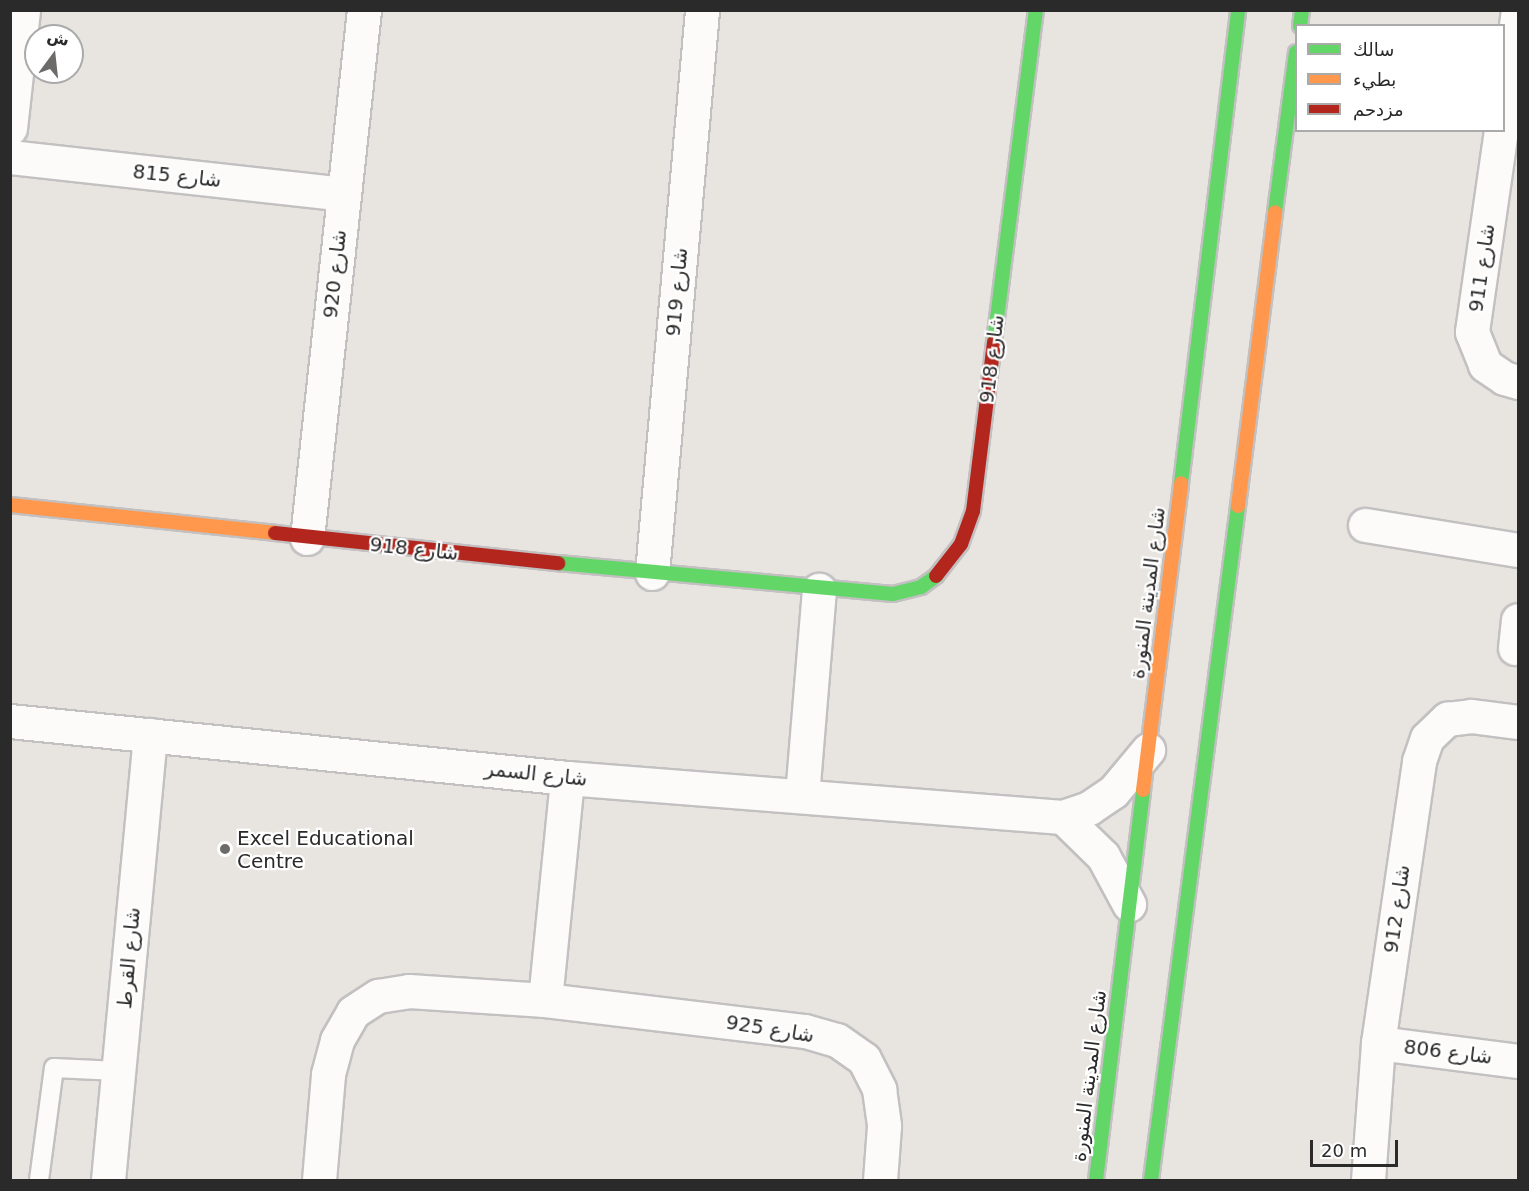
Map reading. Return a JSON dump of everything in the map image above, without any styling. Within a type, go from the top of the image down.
[{"type":"street","points":[[10,128],[23,10]]},
{"type":"street","name":"شارع 920","points":[[307,538],[364,10]]},
{"type":"street","name":"شارع 919","points":[[652,573],[702,10]]},
{"type":"street","name":"شارع 918","points":[[10,505],[819,590],[893,594],[921,587],[945,568],[961,544],[973,511],[1036,10]]},
{"type":"street","name":"شارع المدينة المنورة","points":[[1096,1180],[1238,10]]},
{"type":"street","points":[[1505,102],[1517,25]]},
{"type":"street","points":[[1151,1180],[1295,60]]},
{"type":"street","name":"شارع 911","points":[[1501,132],[1472,332],[1485,365],[1504,378],[1518,382]]},
{"type":"street","name":"شارع 815","points":[[10,157],[343,194]]},
{"type":"street","points":[[1365,525],[1518,550]]},
{"type":"street","points":[[802,796],[819,590]]},
{"type":"street","name":"شارع 912","points":[[1368,1180],[1378,1043],[1419,760],[1426,738],[1447,719],[1471,716],[1518,722]]},
{"type":"street","name":"شارع السمر","points":[[10,721],[567,778],[1063,817],[1089,808],[1113,792],[1148,750]]},
{"type":"street","name":"شارع القرط","points":[[108,1180],[150,735]]},
{"type":"street","points":[[545,1000],[567,778]]},
{"type":"street","points":[[1063,817],[1103,856],[1129,904]]},
{"type":"street","name":"شارع 925","points":[[319,1180],[328,1074],[337,1040],[353,1012],[378,996],[410,991],[545,1000],[805,1031],[837,1040],[864,1059],[879,1089],[884,1126],[880,1180]]},
{"type":"street","name":"شارع 806","points":[[1378,1043],[1518,1061]]},
{"type":"lane","points":[[39,1180],[54,1068],[118,1071]]},
{"type":"traffic: fast","points":[[994,342],[1036,10]]},
{"type":"traffic: fast","points":[[1181,483],[1238,10]]},
{"type":"traffic: fast","points":[[1300,24],[1302,10]]},
{"type":"traffic: fast","points":[[1275,212],[1295,60]]},
{"type":"traffic: fast","points":[[1151,1180],[1238,506]]},
{"type":"traffic: fast","points":[[558,563],[893,594],[921,587],[936,576]]},
{"type":"traffic: fast","points":[[1096,1180],[1143,790]]},
{"type":"traffic: slow","points":[[1238,506],[1275,212]]},
{"type":"traffic: slow","points":[[1143,790],[1181,483]]},
{"type":"traffic: slow","points":[[10,505],[275,533]]},
{"type":"traffic: jam","points":[[936,576],[961,544],[973,511],[994,342]]},
{"type":"traffic: jam","points":[[275,533],[558,563]]},
{"type":"place","name":"Excel Educational Centre","points":[[225,849]]}]
